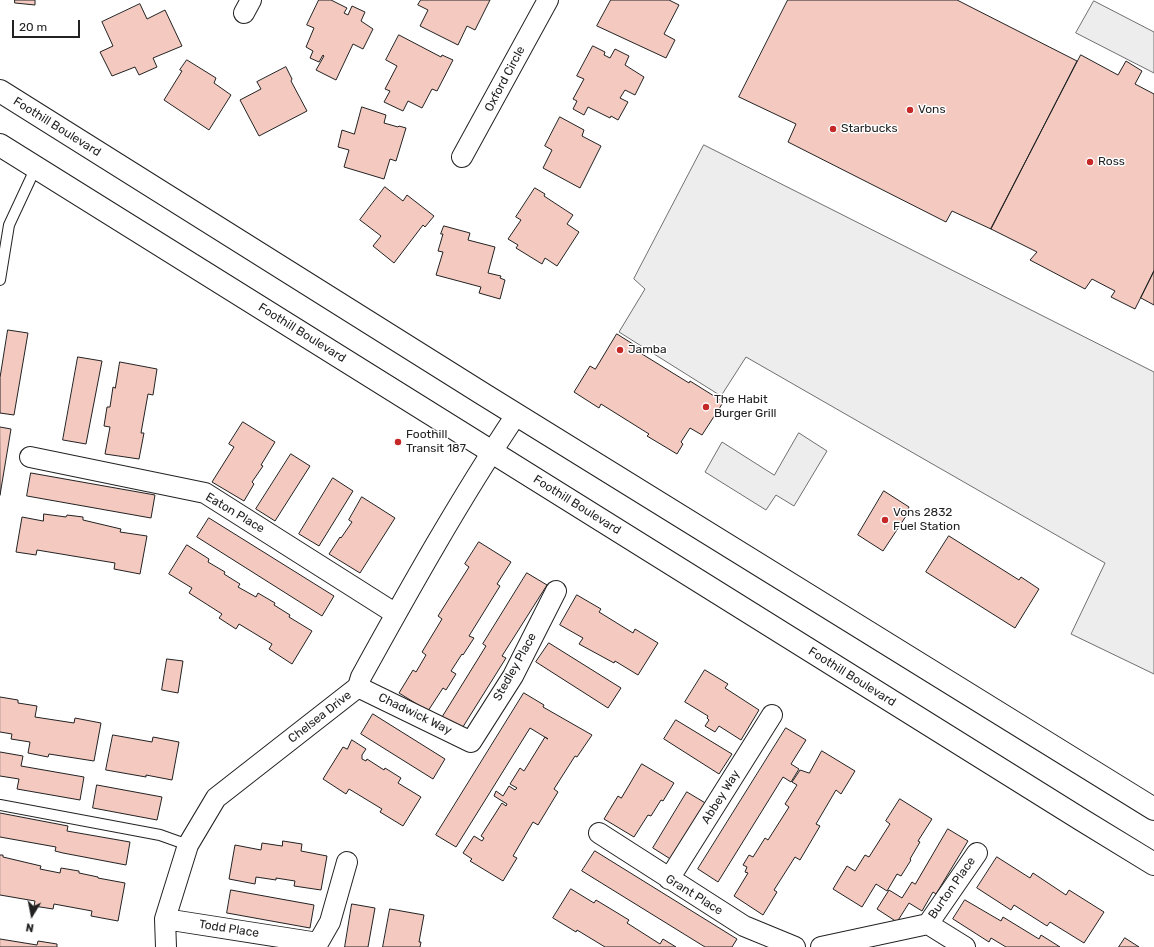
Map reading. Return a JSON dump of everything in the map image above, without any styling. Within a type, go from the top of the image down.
[{"type":"main road","name":"Foothill Boulevard","points":[[0,91],[516,415],[1154,809]]},
{"type":"main road","name":"Foothill Boulevard","points":[[0,145],[492,451],[941,733],[1154,864]]},
{"type":"street","name":"Oxford Circle","points":[[462,157],[548,0]]},
{"type":"street","name":"Chelsea Drive","points":[[166,947],[165,919],[188,845],[216,798],[358,687],[361,677],[396,614],[492,451],[516,415]]},
{"type":"street","name":"Eaton Place","points":[[30,457],[204,494],[396,614]]},
{"type":"street","name":"Stedley Place","points":[[471,742],[513,676],[556,591]]},
{"type":"street","name":"Chadwick Way","points":[[358,687],[471,742]]},
{"type":"street","name":"Abbey Way","points":[[670,879],[772,715]]},
{"type":"street","name":"Grant Place","points":[[599,833],[744,926],[795,947]]},
{"type":"street","name":"Burton Place","points":[[821,947],[928,924],[977,853]]},
{"type":"street","name":"Todd Place","points":[[165,919],[317,945],[330,922],[347,862]]},
{"type":"street","name":"Burton Place","points":[[928,924],[965,947]]},
{"type":"lane","points":[[0,280],[9,226],[36,167]]},
{"type":"lane","points":[[0,805],[160,835],[188,845]]},
{"type":"shaded area","points":[[1094,1],[1154,32],[1154,73],[1076,33]]},
{"type":"shaded area","points":[[704,145],[1154,372],[1154,674],[1071,634],[1105,563],[746,357],[721,396],[619,332],[645,289],[634,279]]},
{"type":"shaded area","points":[[799,433],[827,451],[794,506],[776,495],[766,510],[705,472],[722,442],[774,475]]},
{"type":"building","points":[[15,0],[35,0],[35,5],[15,3]]},
{"type":"building","points":[[319,0],[331,0],[347,8],[344,13],[348,15],[352,6],[365,12],[361,21],[373,29],[363,49],[353,44],[336,80],[316,70],[324,56],[323,55],[319,62],[310,58],[313,51],[306,47],[314,28],[307,25]]},
{"type":"building","points":[[421,0],[490,0],[475,30],[467,26],[458,45],[420,26],[428,10],[418,5]]},
{"type":"building","points":[[611,0],[669,0],[679,5],[664,34],[675,40],[666,58],[597,26]]},
{"type":"building","name":"Vons","points":[[788,0],[957,0],[1077,61],[991,229],[952,211],[946,222],[788,142],[796,124],[739,97]]},
{"type":"building","points":[[140,4],[147,19],[165,10],[182,46],[153,58],[157,67],[139,75],[135,67],[112,76],[100,52],[113,46],[102,22]]},
{"type":"building","points":[[399,35],[441,57],[442,55],[453,60],[437,91],[432,89],[422,108],[408,101],[403,111],[384,102],[390,91],[385,89],[397,66],[386,60]]},
{"type":"building","points":[[593,46],[605,52],[604,55],[610,58],[615,49],[629,56],[625,65],[644,77],[635,95],[625,90],[620,98],[628,102],[618,120],[611,116],[610,118],[588,107],[584,115],[573,109],[577,101],[573,99],[584,79],[577,76]]},
{"type":"building","name":"Ross","points":[[1081,55],[1118,75],[1126,61],[1142,71],[1135,84],[1154,94],[1154,271],[1135,309],[1111,297],[1115,291],[1092,279],[1085,289],[1030,260],[1037,252],[991,229]]},
{"type":"building","points":[[187,60],[216,78],[214,83],[231,95],[209,130],[164,100]]},
{"type":"building","points":[[286,67],[292,79],[291,81],[307,111],[259,136],[240,100],[261,89],[257,82]]},
{"type":"building","points":[[362,107],[386,115],[384,123],[406,128],[396,161],[390,159],[384,179],[344,167],[349,150],[338,147],[342,130],[354,134]]},
{"type":"building","points":[[560,117],[584,130],[582,136],[601,146],[580,188],[543,168],[552,150],[545,146]]},
{"type":"building","points":[[385,187],[403,201],[407,195],[434,216],[425,227],[423,225],[394,263],[373,246],[381,236],[360,220]]},
{"type":"building","points":[[535,188],[545,194],[544,196],[573,215],[567,224],[579,232],[557,266],[545,258],[542,264],[516,248],[518,245],[508,239],[521,220],[516,217]]},
{"type":"building","points":[[444,226],[470,233],[468,240],[495,247],[488,273],[501,276],[500,278],[505,280],[500,299],[479,293],[481,287],[436,275],[443,252],[438,251]]},
{"type":"building","points":[[1154,271],[1154,305],[1141,298]]},
{"type":"building","points":[[8,330],[28,333],[14,415],[0,413],[0,378]]},
{"type":"building","points":[[617,334],[644,351],[642,354],[689,383],[690,381],[724,401],[702,435],[690,428],[681,442],[683,444],[677,454],[647,436],[649,434],[601,404],[599,408],[574,392],[590,366],[595,369]]},
{"type":"building","points":[[78,357],[102,361],[86,444],[63,440]]},
{"type":"building","points":[[120,362],[157,369],[153,395],[148,394],[141,433],[144,433],[139,459],[105,454],[110,427],[104,426],[107,407],[110,407],[113,387],[115,388]]},
{"type":"building","points":[[243,422],[275,442],[261,465],[263,466],[252,482],[254,484],[244,501],[212,482],[234,447],[229,444]]},
{"type":"building","points":[[0,427],[11,429],[0,495]]},
{"type":"building","points":[[291,454],[310,466],[275,521],[256,509]]},
{"type":"building","points":[[31,473],[155,495],[151,518],[27,496]]},
{"type":"building","points":[[333,478],[353,491],[319,546],[299,534]]},
{"type":"building","name":"Vons 2832 Fuel Station","points":[[884,491],[909,507],[908,509],[910,510],[883,551],[858,535]]},
{"type":"building","points":[[362,497],[395,518],[360,573],[329,554],[352,522],[349,520]]},
{"type":"building","points":[[44,514],[66,517],[67,515],[83,517],[83,520],[121,529],[120,532],[147,536],[140,574],[114,569],[115,563],[37,550],[36,555],[16,552],[22,517],[43,521]]},
{"type":"building","points":[[209,518],[334,596],[322,616],[197,537]]},
{"type":"building","points":[[949,536],[1019,580],[1021,577],[1039,589],[1015,628],[926,572]]},
{"type":"building","points":[[479,542],[511,562],[497,584],[500,586],[469,636],[474,638],[451,671],[456,674],[446,690],[443,688],[428,711],[399,693],[413,670],[416,672],[426,655],[422,652],[442,619],[438,616],[469,567],[465,564]]},
{"type":"building","points":[[187,545],[209,559],[208,562],[225,572],[224,574],[240,584],[238,587],[256,597],[258,593],[275,603],[274,605],[290,615],[289,617],[312,631],[292,664],[269,649],[272,644],[239,624],[236,629],[219,618],[222,614],[189,593],[192,588],[169,574]]},
{"type":"building","points":[[527,573],[547,585],[502,656],[506,658],[461,730],[442,717],[486,646],[483,644]]},
{"type":"building","points":[[577,595],[601,609],[599,612],[633,633],[635,629],[658,643],[638,675],[615,661],[614,663],[579,644],[583,638],[560,625]]},
{"type":"building","points":[[549,643],[621,688],[608,708],[536,662]]},
{"type":"building","points":[[167,659],[183,661],[178,693],[162,690]]},
{"type":"building","points":[[705,670],[728,684],[725,688],[759,710],[741,740],[719,726],[715,732],[705,726],[709,720],[707,718],[708,716],[685,702]]},
{"type":"building","points":[[524,693],[544,705],[543,707],[592,735],[577,757],[575,756],[554,789],[558,792],[538,825],[533,822],[513,856],[517,858],[503,881],[470,861],[472,859],[463,853],[474,836],[482,841],[484,838],[481,836],[502,803],[506,806],[507,804],[494,796],[496,791],[503,796],[509,786],[515,790],[517,788],[510,784],[520,768],[524,771],[545,737],[530,728],[456,847],[436,835]]},
{"type":"building","points":[[0,697],[18,700],[18,703],[37,706],[35,717],[74,723],[75,718],[101,723],[94,761],[49,754],[48,757],[28,753],[30,742],[11,739],[12,734],[0,732]]},
{"type":"building","points":[[373,714],[445,759],[433,779],[361,734]]},
{"type":"building","points":[[676,720],[732,754],[719,774],[664,739]]},
{"type":"building","points":[[786,728],[806,740],[791,764],[799,769],[791,782],[783,777],[718,882],[698,869]]},
{"type":"building","points":[[113,735],[152,742],[153,737],[179,742],[172,780],[106,770]]},
{"type":"building","points":[[352,740],[366,749],[362,755],[362,759],[366,761],[367,759],[384,770],[385,768],[401,778],[398,783],[421,797],[403,826],[380,812],[382,809],[349,789],[346,794],[323,779],[343,747],[347,749]]},
{"type":"building","points":[[822,751],[855,771],[841,794],[836,790],[816,824],[820,826],[800,860],[795,857],[774,890],[777,892],[763,915],[734,896],[748,873],[745,872],[747,867],[743,865],[749,855],[753,857],[765,838],[768,840],[789,807],[785,804],[797,785],[792,782],[800,770],[809,773]]},
{"type":"building","points":[[0,752],[23,756],[21,766],[84,777],[80,800],[17,789],[19,779],[0,776]]},
{"type":"building","points":[[642,764],[674,783],[663,801],[661,800],[651,816],[648,815],[634,837],[604,819],[618,796],[621,798]]},
{"type":"building","points":[[97,785],[162,797],[157,820],[93,808]]},
{"type":"building","points":[[687,792],[707,804],[672,860],[653,848]]},
{"type":"building","points":[[900,799],[932,819],[918,841],[920,842],[901,876],[897,874],[887,891],[876,884],[862,907],[833,889],[847,866],[855,871],[865,855],[869,857],[890,824],[886,821]]},
{"type":"building","points":[[0,813],[68,826],[67,831],[130,842],[126,865],[55,851],[56,847],[0,837]]},
{"type":"building","points":[[948,829],[968,841],[936,894],[933,892],[922,911],[909,903],[897,922],[877,909],[889,890],[902,898],[912,882],[915,884]]},
{"type":"building","points":[[283,841],[302,844],[301,851],[327,856],[321,890],[294,886],[295,881],[276,878],[276,880],[256,877],[255,884],[229,879],[235,845],[261,850],[262,843],[282,846]]},
{"type":"building","points":[[595,851],[737,939],[732,947],[705,947],[582,871]]},
{"type":"building","points":[[0,855],[41,866],[40,869],[60,873],[61,868],[79,871],[79,873],[98,878],[125,883],[118,921],[91,916],[92,911],[54,904],[53,909],[34,906],[35,901],[0,895]]},
{"type":"building","points":[[997,857],[1030,878],[1033,873],[1066,895],[1069,890],[1104,912],[1084,943],[1050,922],[1047,926],[1014,905],[1011,910],[977,888]]},
{"type":"building","points":[[571,889],[594,903],[596,900],[629,920],[627,923],[660,944],[663,939],[676,947],[605,947],[577,930],[576,932],[553,918]]},
{"type":"building","points":[[231,890],[314,905],[310,928],[227,913]]},
{"type":"building","points":[[965,900],[1001,921],[1003,917],[1039,939],[1041,935],[1060,947],[1006,947],[991,938],[989,942],[953,919]]},
{"type":"building","points":[[352,904],[375,908],[368,947],[345,947]]},
{"type":"building","points":[[390,909],[424,915],[419,942],[421,942],[420,947],[383,947]]},
{"type":"building","points":[[1125,938],[1139,947],[1119,947]]},
{"type":"building","points":[[0,939],[37,945],[38,941],[57,944],[57,947],[0,947]]},
{"type":"place","name":"Vons","points":[[910,110]]},
{"type":"place","name":"Starbucks","points":[[833,129]]},
{"type":"place","name":"Ross","points":[[1090,162]]},
{"type":"place","name":"Jamba","points":[[620,350]]},
{"type":"place","name":"The Habit Burger Grill","points":[[706,407]]},
{"type":"place","name":"Foothill Transit 187","points":[[398,442]]},
{"type":"place","name":"Vons 2832 Fuel Station","points":[[885,520]]}]
